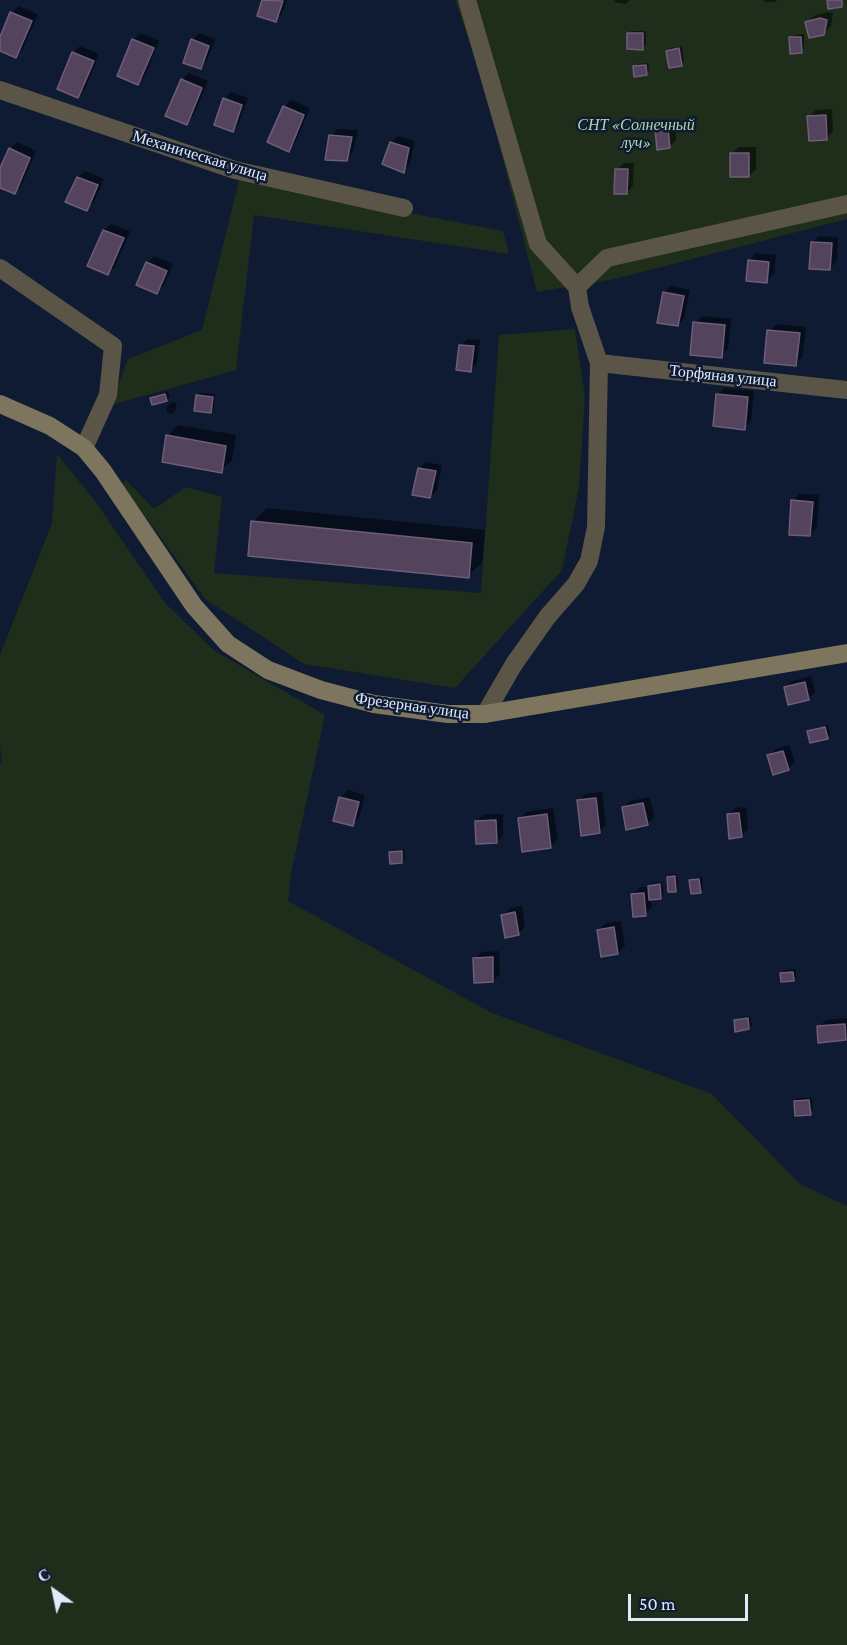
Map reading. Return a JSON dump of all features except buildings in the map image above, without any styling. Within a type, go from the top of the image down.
[{"type":"street","points":[[467,0],[538,244],[577,287],[580,307],[599,363],[596,527],[590,561],[576,584],[548,616],[514,664],[485,714]]},
{"type":"street","name":"Механическая улица","points":[[0,90],[235,170],[404,208]]},
{"type":"street","points":[[577,287],[607,258],[847,204]]},
{"type":"street","points":[[0,268],[113,346],[108,395],[84,448]]},
{"type":"street","name":"Торфяная улица","points":[[599,363],[847,390]]},
{"type":"street","name":"Фрезерная улица","points":[[0,404],[50,426],[84,448],[103,471],[194,606],[228,644],[268,670],[321,690],[374,704],[448,714],[485,714],[847,654]]},
{"type":"green space","name":"СНТ «Солнечный луч»","points":[[455,0],[847,0],[847,219],[615,279],[537,292],[480,71]]},
{"type":"green space","points":[[239,180],[503,231],[509,254],[254,215],[236,370],[111,405],[128,359],[202,330]]},
{"type":"green space","points":[[575,329],[585,396],[579,488],[562,570],[455,688],[304,664],[205,599],[122,484],[126,480],[154,509],[186,487],[222,497],[214,573],[481,593],[499,335]]},
{"type":"green space","points":[[57,454],[95,501],[165,603],[215,651],[325,715],[292,869],[288,901],[492,1013],[712,1094],[800,1184],[847,1206],[847,1645],[0,1645],[0,764],[2,761],[0,655],[52,523]]}]
